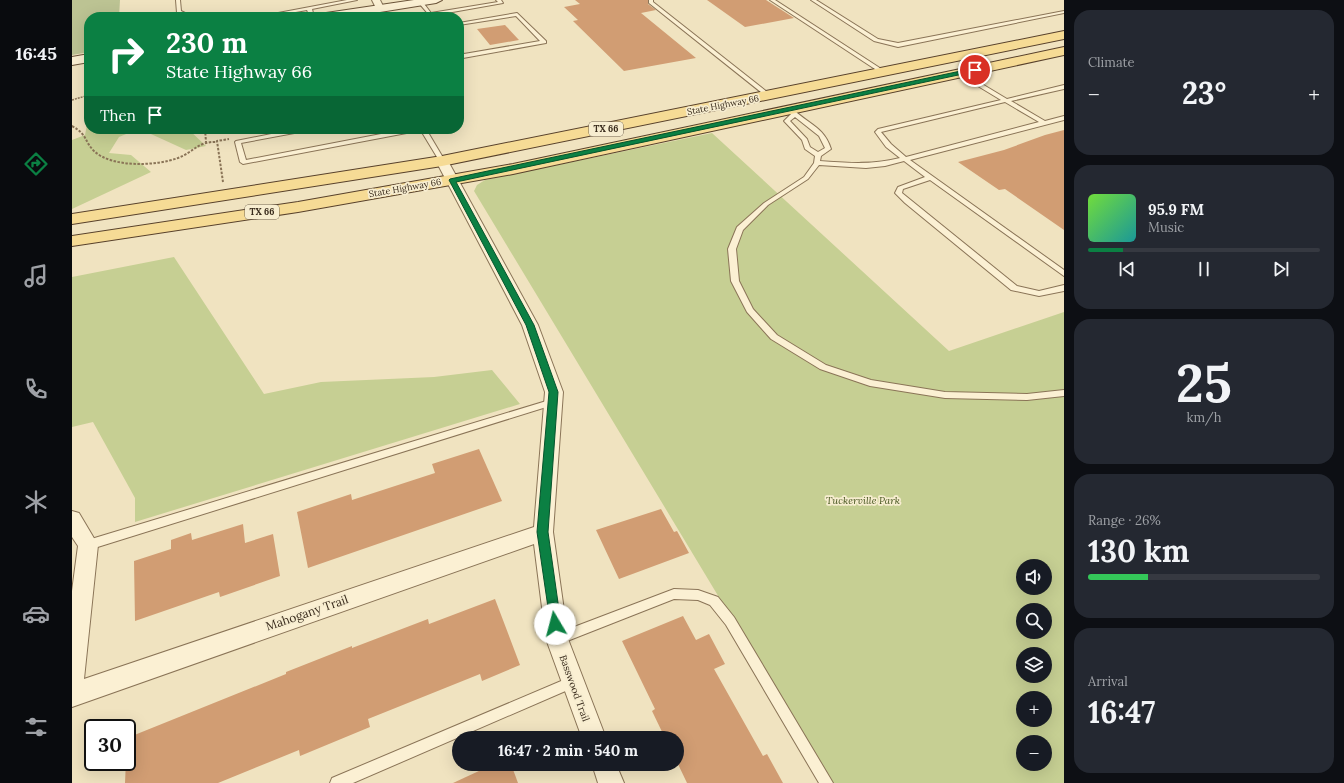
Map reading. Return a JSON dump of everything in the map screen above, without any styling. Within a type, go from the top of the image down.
[{"type":"main road","name":"State Highway 66","points":[[72,219],[442,161],[769,96],[1064,35]]},
{"type":"main road","name":"State Highway 66","points":[[72,241],[298,207],[452,180],[792,112],[960,73],[1064,51]]},
{"type":"main road","points":[[769,96],[792,112]]},
{"type":"street","points":[[346,12],[378,4],[436,0]]},
{"type":"street","points":[[72,61],[84,59]]},
{"type":"street","name":"Basswood Trail","points":[[442,161],[530,325],[554,392],[542,532],[557,639],[591,731]]},
{"type":"street","points":[[72,519],[88,545],[73,672]]},
{"type":"street","name":"Mahogany Trail","points":[[72,695],[542,532]]},
{"type":"street","points":[[607,771],[611,783]]},
{"type":"lane","points":[[178,0],[179,12]]},
{"type":"lane","points":[[286,12],[355,0]]},
{"type":"lane","points":[[453,12],[501,3],[498,0]]},
{"type":"lane","points":[[651,0],[651,2],[769,96]]},
{"type":"lane","points":[[772,0],[883,72]]},
{"type":"lane","points":[[813,0],[876,40],[898,45],[1064,12]]},
{"type":"lane","points":[[420,2],[429,12]]},
{"type":"lane","points":[[308,8],[310,12]]},
{"type":"lane","points":[[464,23],[517,14],[544,42],[464,56]]},
{"type":"lane","points":[[960,73],[1044,123]]},
{"type":"lane","points":[[1064,87],[880,130],[878,132],[882,138],[905,159],[1064,274]]},
{"type":"lane","points":[[1064,118],[885,164],[866,166],[818,159],[807,148],[805,140],[787,121],[792,112],[804,119],[821,133],[827,142],[828,149],[818,159],[806,178],[766,204],[740,229],[732,249],[735,281],[750,310],[774,337],[822,367],[870,383],[945,395],[1027,397],[1064,393]]},
{"type":"lane","points":[[279,134],[238,142],[244,162],[392,134]]},
{"type":"lane","points":[[426,134],[442,161]]},
{"type":"lane","points":[[930,177],[923,181],[900,188],[898,193],[907,202],[1014,288],[1032,294],[1047,294],[1064,288]]},
{"type":"lane","points":[[88,545],[553,402]]},
{"type":"lane","points":[[557,639],[674,594],[698,595],[714,601],[730,621],[826,783]]},
{"type":"lane","points":[[336,783],[573,682]]},
{"type":"path","points":[[72,100],[84,96]]},
{"type":"path","points":[[72,126],[84,133]]},
{"type":"path","points":[[84,134],[88,144],[99,154],[114,160],[128,163],[148,164],[168,161],[185,155],[206,142],[217,142]]},
{"type":"path","points":[[205,134],[206,142]]},
{"type":"green space","points":[[72,0],[120,0],[119,12],[84,12],[84,53],[72,55]]},
{"type":"green space","name":"Tuckerville Park","points":[[712,133],[949,351],[1064,312],[1064,783],[831,783],[474,191],[477,185],[485,180]]},
{"type":"green space","points":[[126,134],[119,137],[109,153],[131,155],[151,172],[72,209],[72,140],[85,135]]},
{"type":"green space","points":[[151,134],[193,134],[206,146],[186,150]]},
{"type":"green space","points":[[174,257],[264,394],[321,382],[434,377],[492,370],[520,404],[135,522],[135,498],[93,422],[72,427],[72,277]]},
{"type":"building","points":[[575,0],[648,0],[648,4],[656,10],[641,13],[696,58],[624,71],[573,21],[578,20],[564,7],[580,4]]},
{"type":"building","points":[[707,0],[766,0],[794,18],[745,27]]},
{"type":"building","points":[[505,25],[519,40],[490,45],[477,29]]},
{"type":"building","points":[[1064,130],[1064,230],[1005,189],[999,190],[958,162],[1004,150],[1045,135]]},
{"type":"building","points":[[479,449],[502,501],[308,568],[297,512],[351,494],[352,500],[435,473],[432,464]]},
{"type":"building","points":[[661,509],[674,532],[677,531],[689,553],[619,579],[596,530]]},
{"type":"building","points":[[243,524],[245,543],[273,534],[280,576],[220,597],[219,592],[135,621],[134,561],[171,549],[171,540],[191,533],[192,540]]},
{"type":"building","points":[[495,599],[520,665],[482,681],[480,674],[368,719],[370,727],[300,756],[299,750],[218,783],[125,783],[126,771],[136,771],[136,734],[352,646],[352,648],[428,619],[429,624]]},
{"type":"building","points":[[683,616],[696,640],[709,634],[725,664],[714,669],[763,756],[767,754],[783,783],[687,783],[681,771],[684,771],[684,731],[662,731],[652,711],[655,709],[622,641]]},
{"type":"building","points":[[479,771],[514,771],[518,783],[453,783]]},
{"type":"route","points":[[555,624],[542,532],[554,392],[530,325],[452,180],[513,169],[975,70]]}]
